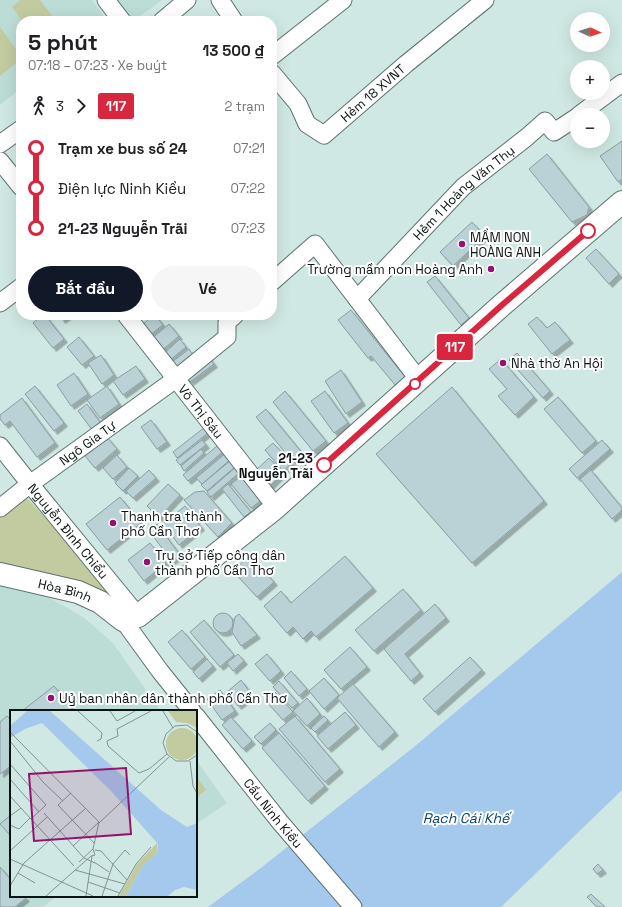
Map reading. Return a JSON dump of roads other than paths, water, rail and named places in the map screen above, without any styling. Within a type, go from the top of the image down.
[{"type":"main road","points":[[131,618],[276,507],[507,301],[622,202]]},
{"type":"main road","name":"Hòa Bình","points":[[0,574],[78,592],[131,618]]},
{"type":"street","points":[[106,0],[118,16]]},
{"type":"street","points":[[168,16],[187,0]]},
{"type":"street","points":[[220,0],[231,16]]},
{"type":"street","points":[[277,52],[343,0]]},
{"type":"street","name":"Hẻm 18 XVNT","points":[[277,79],[298,104],[308,124],[324,135],[406,64],[485,0]]},
{"type":"street","name":"Hẻm 1 Hoàng Văn Thụ","points":[[589,108],[622,83]]},
{"type":"street","name":"Hẻm 1 Hoàng Văn Thụ","points":[[357,299],[463,187],[527,138],[545,122],[554,132],[570,121]]},
{"type":"street","points":[[0,144],[16,133]]},
{"type":"street","points":[[0,161],[16,180]]},
{"type":"street","points":[[277,278],[315,244],[419,380]]},
{"type":"street","points":[[0,303],[16,290]]},
{"type":"street","name":"Võ Thị Sáu","points":[[130,320],[276,507]]},
{"type":"street","name":"Ngô Gia Tự","points":[[0,508],[30,484],[176,380],[227,337],[226,322],[229,320]]},
{"type":"street","name":"Nguyễn Đình Chiểu","points":[[0,446],[131,618]]},
{"type":"street","points":[[131,618],[160,671],[191,710]]},
{"type":"street","name":"Cầu Ninh Kiều","points":[[197,717],[280,822],[353,907]]},
{"type":"water","name":"Rạch Cái Khế","points":[[622,572],[622,790],[501,907],[208,907],[262,867],[414,747]]},
{"type":"place","name":"MẦM NON HOÀNG ANH","points":[[462,244]]},
{"type":"place","name":"Trường mầm non Hoàng Anh","points":[[491,269]]},
{"type":"place","name":"Nhà thờ An Hội","points":[[503,363]]},
{"type":"place","name":"21-23 Nguyễn Trãi","points":[[324,465]]},
{"type":"place","name":"Thanh tra thành phố Cần Thơ","points":[[113,523]]},
{"type":"place","name":"Trụ sở Tiếp công dân thành phố Cần Thơ","points":[[147,562]]},
{"type":"place","name":"Uỷ ban nhân dân thành phố Cần Thơ","points":[[51,698]]}]
